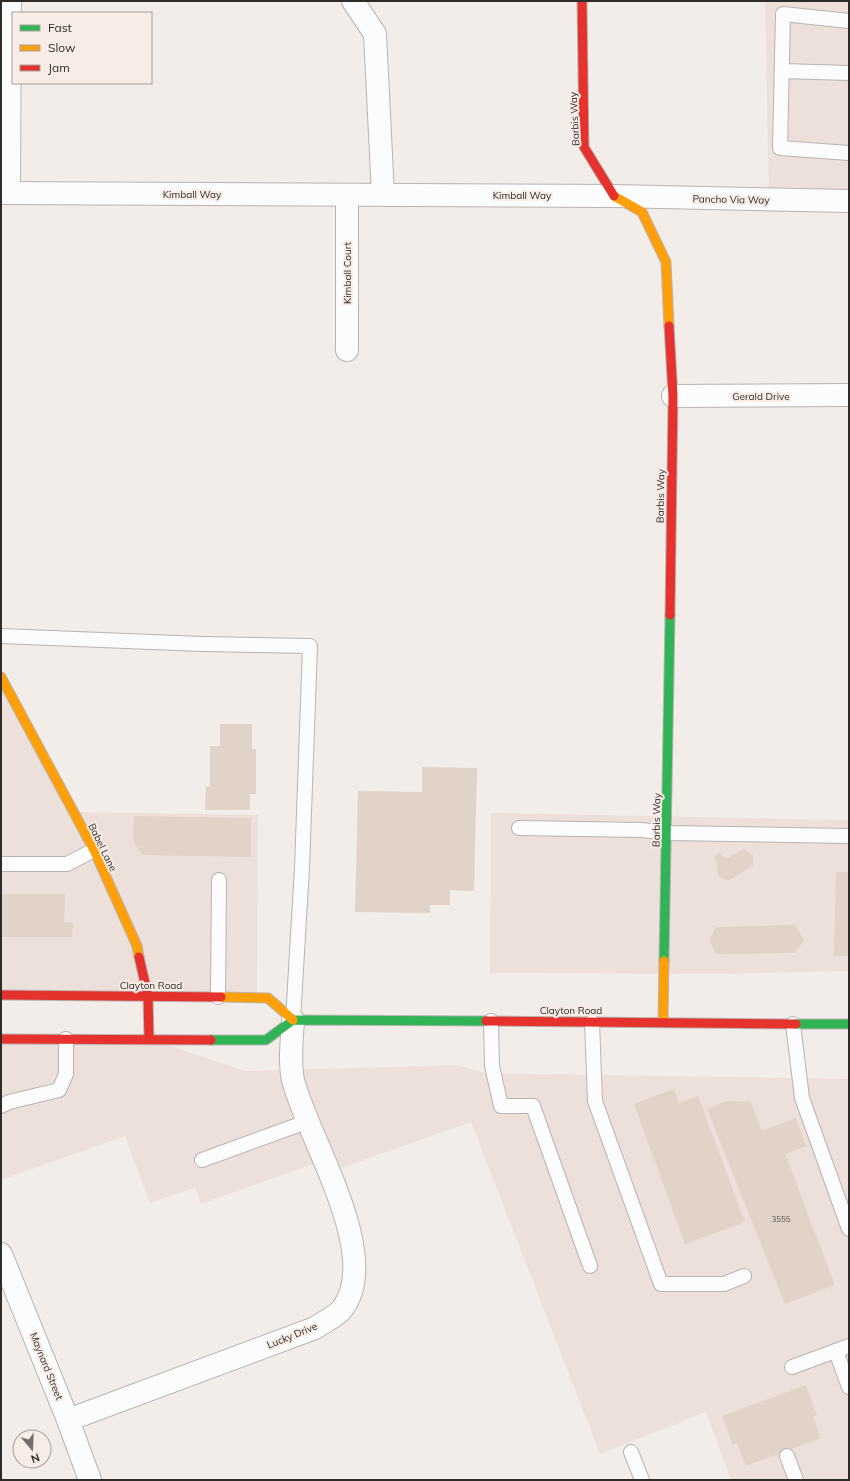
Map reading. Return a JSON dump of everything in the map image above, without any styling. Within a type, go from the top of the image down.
[{"type":"street","points":[[5,193],[10,1]]},
{"type":"street","points":[[353,1],[375,34],[383,195]]},
{"type":"street","name":"Barbis Way","points":[[582,1],[584,147],[614,196],[642,212],[666,262],[673,396],[663,1022]]},
{"type":"street","name":"Kimball Way","points":[[5,193],[614,196]]},
{"type":"street","name":"Kimball Court","points":[[346,195],[347,350]]},
{"type":"street","name":"Pancho Via Way","points":[[614,196],[849,201]]},
{"type":"street","name":"Gerald Drive","points":[[673,396],[849,395]]},
{"type":"street","name":"Babel Lane","points":[[1,677],[94,850],[137,946],[148,996],[149,1039]]},
{"type":"street","name":"Clayton Road","points":[[1,995],[268,998],[293,1020],[849,1024]]},
{"type":"street","points":[[1,1039],[266,1040],[293,1020]]},
{"type":"street","name":"Lucky Drive","points":[[68,1420],[315,1328],[342,1310],[354,1286],[355,1264],[351,1236],[330,1172],[294,1080],[291,1066],[293,1020]]},
{"type":"street","name":"Maynard Street","points":[[1,1254],[68,1420],[90,1480]]},
{"type":"lane","points":[[849,21],[783,14],[780,148],[849,153]]},
{"type":"lane","points":[[782,71],[849,73]]},
{"type":"lane","points":[[1,636],[202,644],[310,646],[302,868],[293,1020]]},
{"type":"lane","points":[[519,828],[642,830],[667,833],[849,836]]},
{"type":"lane","points":[[1,864],[67,864],[94,850]]},
{"type":"lane","points":[[218,997],[219,880]]},
{"type":"lane","points":[[491,1021],[492,1066],[501,1106],[533,1106],[590,1266]]},
{"type":"lane","points":[[592,1022],[595,1101],[661,1284],[724,1284],[744,1276]]},
{"type":"lane","points":[[793,1024],[802,1098],[849,1229]]},
{"type":"lane","points":[[1,1106],[8,1102],[59,1090],[66,1074],[66,1039]]},
{"type":"lane","points":[[202,1160],[309,1121]]},
{"type":"lane","points":[[792,1367],[849,1346]]},
{"type":"lane","points":[[836,1351],[849,1387]]},
{"type":"lane","points":[[631,1452],[642,1480]]},
{"type":"lane","points":[[787,1456],[796,1480]]},
{"type":"shaded area","points":[[765,1],[849,1],[849,201],[769,199]]},
{"type":"shaded area","points":[[1,677],[73,812],[258,815],[257,998],[1,995]]},
{"type":"shaded area","points":[[491,813],[849,820],[849,971],[716,974],[490,973]]},
{"type":"shaded area","points":[[1,1039],[149,1039],[245,1071],[458,1065],[484,1073],[849,1079],[849,1480],[731,1480],[706,1412],[600,1454],[471,1122],[330,1172],[324,1160],[201,1204],[195,1188],[150,1203],[125,1136],[1,1180]]},
{"type":"building","points":[[220,724],[252,724],[252,749],[256,749],[256,794],[250,794],[250,810],[205,810],[206,787],[210,787],[210,746],[220,746]]},
{"type":"building","points":[[422,767],[477,768],[474,891],[450,890],[450,905],[430,905],[430,913],[355,912],[358,791],[422,792]]},
{"type":"building","points":[[134,816],[251,818],[251,857],[142,855],[133,840]]},
{"type":"building","points":[[744,849],[753,855],[753,866],[728,881],[718,876],[717,864],[713,857],[720,853],[725,859]]},
{"type":"building","points":[[836,872],[849,872],[849,956],[834,956]]},
{"type":"building","points":[[1,894],[65,894],[64,922],[73,923],[72,937],[1,937]]},
{"type":"building","points":[[795,925],[804,940],[795,953],[716,954],[709,940],[716,927]]},
{"type":"building","points":[[674,1089],[679,1103],[698,1096],[745,1222],[685,1244],[634,1104]]},
{"type":"building","points":[[726,1101],[751,1102],[762,1131],[796,1118],[806,1146],[785,1154],[835,1285],[785,1304],[707,1109]]},
{"type":"building","points":[[806,1385],[817,1415],[813,1416],[821,1438],[746,1466],[737,1443],[733,1445],[722,1416]]},
{"type":"traffic: fast","points":[[664,961],[670,615]]},
{"type":"traffic: fast","points":[[211,1040],[266,1040],[293,1020],[486,1021]]},
{"type":"traffic: fast","points":[[796,1024],[849,1024]]},
{"type":"traffic: slow","points":[[614,196],[642,212],[666,262],[669,326]]},
{"type":"traffic: slow","points":[[1,677],[94,850],[137,946],[139,957]]},
{"type":"traffic: slow","points":[[663,1022],[664,961]]},
{"type":"traffic: slow","points":[[221,997],[268,998],[293,1020]]},
{"type":"traffic: jam","points":[[582,1],[584,147],[614,196]]},
{"type":"traffic: jam","points":[[669,326],[673,396],[670,615]]},
{"type":"traffic: jam","points":[[139,957],[148,996],[149,1039]]},
{"type":"traffic: jam","points":[[1,995],[221,997]]},
{"type":"traffic: jam","points":[[486,1021],[796,1024]]},
{"type":"traffic: jam","points":[[1,1039],[211,1040]]}]
